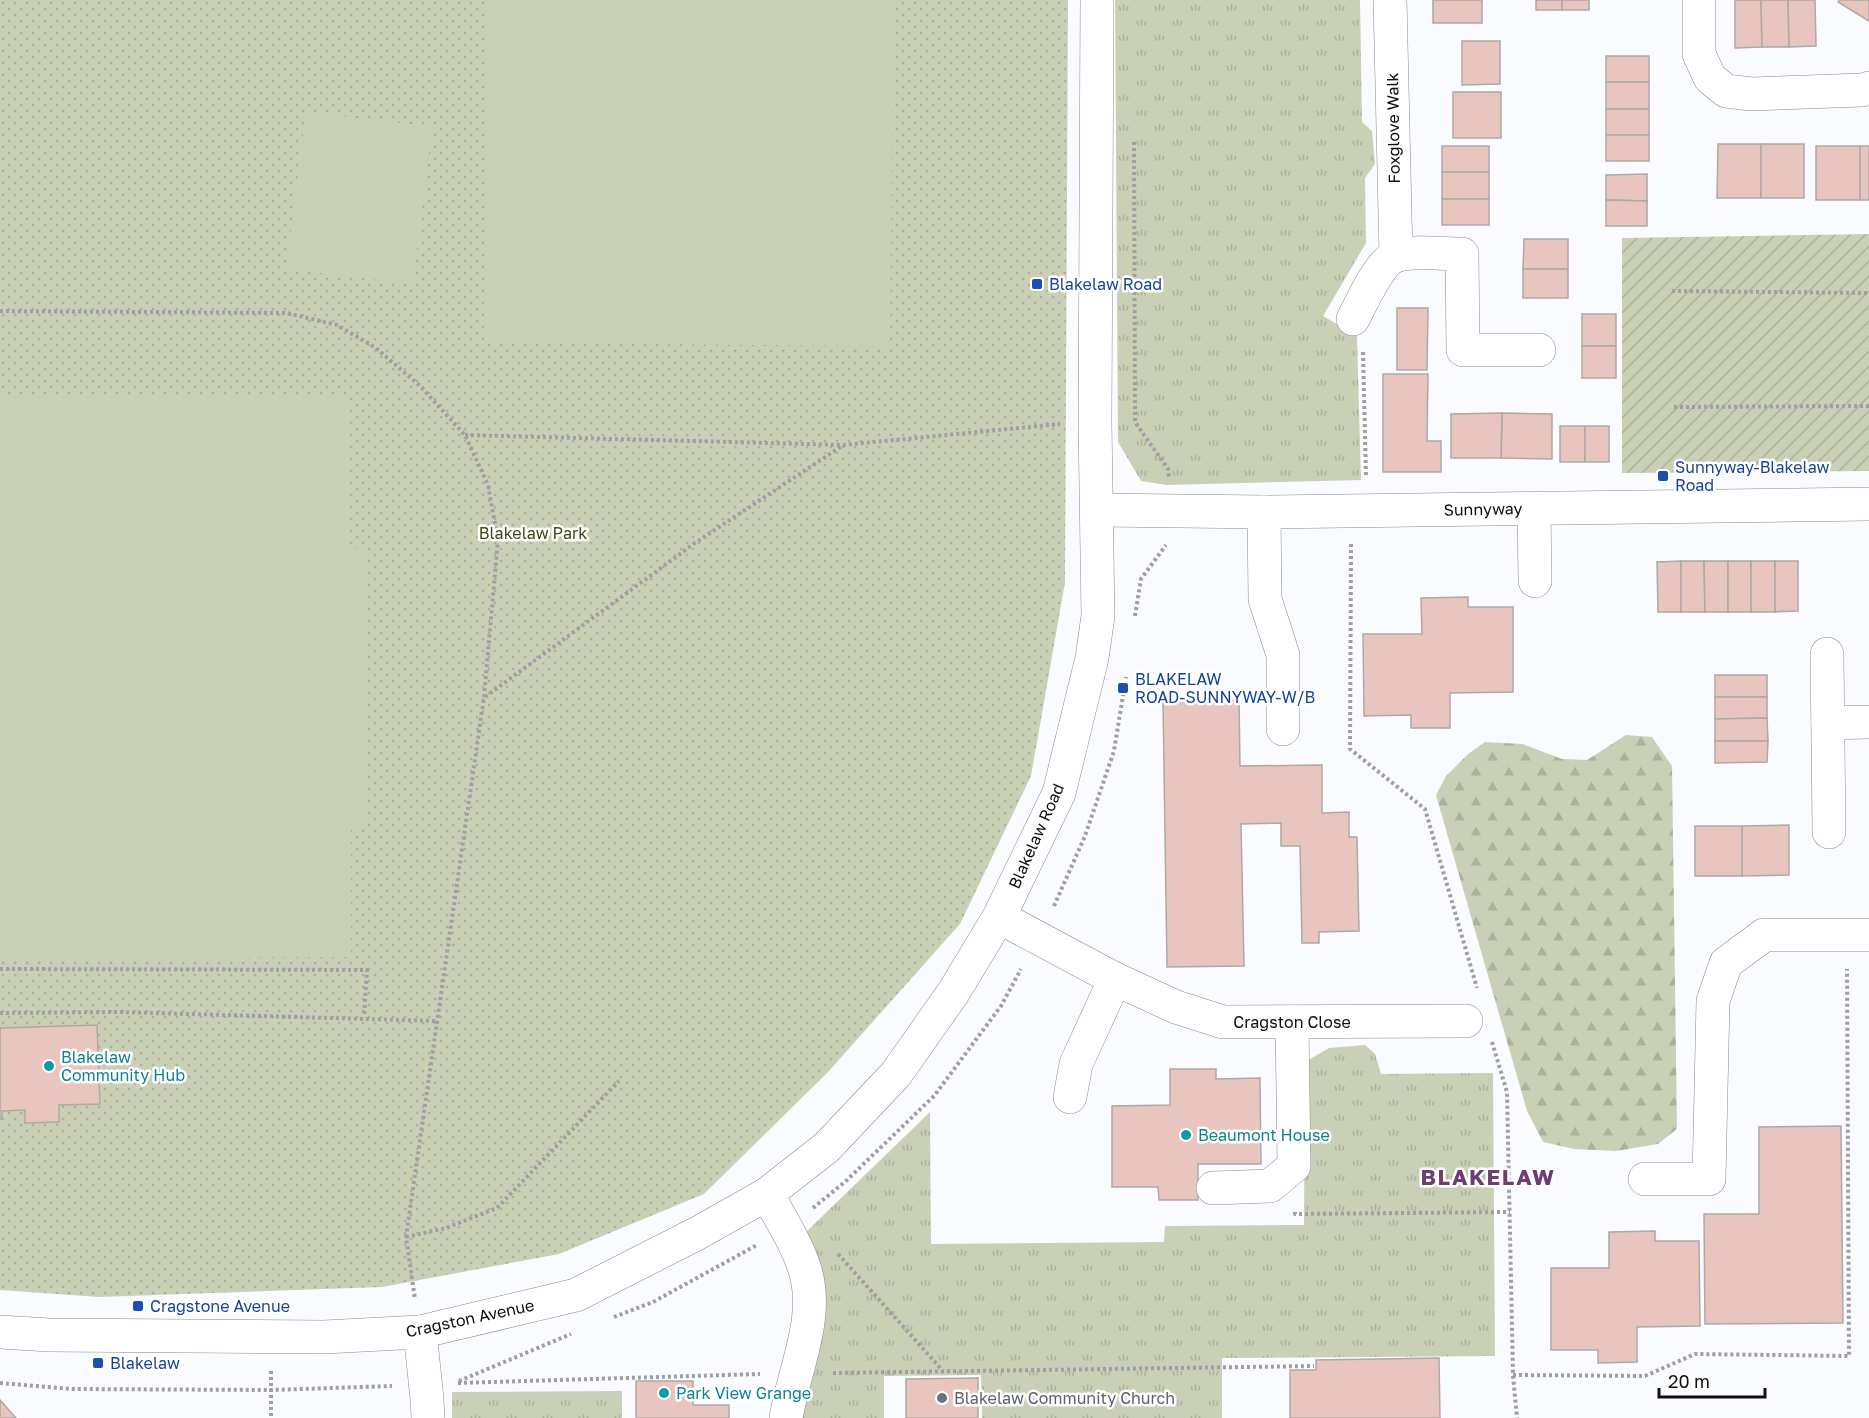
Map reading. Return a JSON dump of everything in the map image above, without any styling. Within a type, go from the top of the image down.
[{"type":"street","name":"Blakelaw Road","points":[[826,1147],[896,1074],[953,993],[999,917],[1059,793],[1077,722],[1092,658],[1098,616],[1095,423],[1097,0]]},
{"type":"street","name":"Foxglove Walk","points":[[1390,0],[1396,256]]},
{"type":"street","points":[[1699,0],[1699,54],[1710,78],[1726,92],[1751,94],[1869,88]]},
{"type":"street","points":[[1359,332],[1380,272],[1388,261],[1396,256],[1409,254],[1462,254],[1463,350],[1539,350]]},
{"type":"street","name":"Sunnyway","points":[[1098,510],[1264,512],[1869,504]]},
{"type":"street","points":[[1534,509],[1535,581]]},
{"type":"street","points":[[1264,512],[1265,599],[1283,655],[1283,729]]},
{"type":"street","points":[[1827,654],[1829,832]]},
{"type":"street","points":[[1828,723],[1869,722]]},
{"type":"street","name":"Cragston Close","points":[[999,917],[1115,980],[1176,1007],[1223,1022],[1292,1022],[1473,1009]]},
{"type":"street","points":[[1645,1179],[1709,1179],[1713,1001],[1726,963],[1764,935],[1858,935]]},
{"type":"street","points":[[1070,1097],[1076,1064],[1115,980]]},
{"type":"street","points":[[1213,1188],[1270,1186],[1294,1166],[1292,1022]]},
{"type":"street","name":"Cragston Avenue","points":[[0,1332],[49,1335],[324,1337],[420,1332],[576,1295],[698,1233],[767,1194],[826,1147]]},
{"type":"street","points":[[767,1194],[804,1264],[810,1302],[804,1343],[786,1418]]},
{"type":"street","points":[[420,1332],[428,1418]]},
{"type":"path","points":[[1134,141],[1135,423],[1168,469],[1174,534],[1141,579],[1134,625]]},
{"type":"path","points":[[1672,291],[1869,293]]},
{"type":"path","points":[[0,311],[287,313],[337,325],[376,348],[420,386],[465,435],[488,485],[498,540],[484,697],[406,1237],[420,1332]]},
{"type":"path","points":[[1359,332],[1363,353],[1350,749],[1425,809],[1473,1009]]},
{"type":"path","points":[[1674,407],[1869,406]]},
{"type":"path","points":[[465,435],[843,445],[1053,424],[1135,423]]},
{"type":"path","points":[[484,697],[695,543],[843,445]]},
{"type":"path","points":[[611,1319],[653,1302],[786,1230],[846,1181],[934,1096],[1001,1006],[1060,894],[1085,836],[1114,751],[1127,671]]},
{"type":"path","points":[[1513,1375],[1645,1376],[1695,1354],[1849,1356],[1858,935]]},
{"type":"path","points":[[0,969],[367,970],[364,1017]]},
{"type":"path","points":[[0,1013],[119,1012],[364,1017],[436,1021]]},
{"type":"path","points":[[1492,1041],[1507,1092],[1513,1375],[1517,1418]]},
{"type":"path","points":[[406,1237],[446,1228],[497,1208],[619,1081]]},
{"type":"path","points":[[1294,1166],[1295,1214],[1510,1212]]},
{"type":"path","points":[[834,1250],[942,1371]]},
{"type":"path","points":[[579,1331],[455,1383],[797,1373],[1314,1366]]},
{"type":"path","points":[[270,1336],[272,1418]]},
{"type":"path","points":[[0,1383],[72,1389],[271,1390],[426,1384]]},
{"type":"green space","name":"Blakelaw Park","points":[[0,0],[1068,0],[1065,582],[1031,776],[960,924],[828,1072],[704,1194],[559,1254],[382,1287],[99,1297],[0,1290]]},
{"type":"green space","points":[[487,0],[893,0],[890,346],[484,343]]},
{"type":"green space","points":[[1115,0],[1360,0],[1362,122],[1372,131],[1375,164],[1365,178],[1366,243],[1323,316],[1357,336],[1361,480],[1167,485],[1141,481],[1118,442]]},
{"type":"green space","points":[[306,112],[432,127],[413,284],[286,269]]},
{"type":"green space","points":[[1869,234],[1869,471],[1622,473],[1622,238]]},
{"type":"green space","points":[[348,396],[349,548],[365,549],[366,827],[351,828],[351,957],[0,959],[0,398]]},
{"type":"green space","points":[[1626,735],[1652,737],[1672,766],[1677,1129],[1658,1144],[1616,1151],[1574,1149],[1543,1142],[1527,1111],[1436,795],[1446,776],[1468,754],[1485,742],[1523,744],[1562,759],[1587,760]]},
{"type":"green space","points":[[1365,1045],[1375,1054],[1381,1074],[1493,1073],[1495,1356],[1222,1358],[1222,1418],[982,1418],[981,1375],[884,1376],[884,1418],[801,1418],[807,1231],[930,1112],[931,1244],[1164,1242],[1165,1226],[1304,1225],[1305,1062],[1329,1048]]},
{"type":"green space","points":[[622,1391],[622,1418],[452,1418],[452,1392]]},
{"type":"building","points":[[1433,0],[1482,0],[1482,23],[1433,23]]},
{"type":"building","points":[[1536,0],[1562,0],[1562,10],[1536,10]]},
{"type":"building","points":[[1562,0],[1589,0],[1589,10],[1562,10]]},
{"type":"building","points":[[1735,0],[1761,0],[1762,47],[1735,48]]},
{"type":"building","points":[[1761,0],[1788,0],[1789,47],[1762,47]]},
{"type":"building","points":[[1788,0],[1815,0],[1816,46],[1789,47]]},
{"type":"building","points":[[1839,0],[1869,0],[1869,21],[1838,2]]},
{"type":"building","points":[[1462,41],[1500,41],[1500,84],[1462,85]]},
{"type":"building","points":[[1606,56],[1649,56],[1649,82],[1606,82]]},
{"type":"building","points":[[1606,82],[1649,82],[1649,109],[1606,109]]},
{"type":"building","points":[[1453,92],[1501,92],[1501,138],[1453,138]]},
{"type":"building","points":[[1606,109],[1649,109],[1649,135],[1606,135]]},
{"type":"building","points":[[1606,135],[1649,135],[1649,161],[1606,161]]},
{"type":"building","points":[[1718,144],[1761,144],[1761,198],[1717,198]]},
{"type":"building","points":[[1761,144],[1804,144],[1804,198],[1761,198]]},
{"type":"building","points":[[1442,146],[1489,146],[1489,172],[1442,172]]},
{"type":"building","points":[[1816,146],[1860,146],[1860,200],[1816,200]]},
{"type":"building","points":[[1860,146],[1869,146],[1869,200],[1860,200]]},
{"type":"building","points":[[1442,172],[1489,172],[1489,199],[1442,199]]},
{"type":"building","points":[[1647,174],[1647,201],[1606,200],[1606,175]]},
{"type":"building","points":[[1442,199],[1489,199],[1489,225],[1442,225]]},
{"type":"building","points":[[1606,200],[1647,201],[1647,226],[1606,226]]},
{"type":"building","points":[[1524,239],[1568,239],[1568,269],[1523,269]]},
{"type":"building","points":[[1523,269],[1568,269],[1568,298],[1523,298]]},
{"type":"building","points":[[1397,308],[1428,308],[1427,370],[1397,370]]},
{"type":"building","points":[[1582,314],[1616,314],[1616,346],[1582,346]]},
{"type":"building","points":[[1582,346],[1616,346],[1616,378],[1582,378]]},
{"type":"building","points":[[1383,374],[1428,374],[1427,441],[1441,441],[1441,472],[1383,472]]},
{"type":"building","points":[[1502,413],[1552,414],[1552,459],[1501,458]]},
{"type":"building","points":[[1502,413],[1501,458],[1451,458],[1451,414]]},
{"type":"building","points":[[1560,426],[1585,426],[1585,462],[1560,462]]},
{"type":"building","points":[[1585,426],[1609,426],[1609,462],[1585,462]]},
{"type":"building","points":[[1681,561],[1681,612],[1658,612],[1657,562]]},
{"type":"building","points":[[1681,561],[1704,561],[1705,612],[1681,612]]},
{"type":"building","points":[[1704,561],[1728,561],[1728,612],[1705,612]]},
{"type":"building","points":[[1728,561],[1751,561],[1751,612],[1728,612]]},
{"type":"building","points":[[1751,561],[1775,561],[1775,612],[1751,612]]},
{"type":"building","points":[[1775,561],[1798,561],[1798,611],[1775,612]]},
{"type":"building","points":[[1468,597],[1468,607],[1513,607],[1513,692],[1450,693],[1450,728],[1411,728],[1411,715],[1364,716],[1363,634],[1422,634],[1421,598]]},
{"type":"building","points":[[1715,675],[1767,675],[1767,697],[1715,697]]},
{"type":"building","points":[[1715,697],[1767,697],[1767,718],[1715,719]]},
{"type":"building","points":[[1239,700],[1240,766],[1322,765],[1322,813],[1349,812],[1349,837],[1357,837],[1359,931],[1319,932],[1319,943],[1302,943],[1300,846],[1281,846],[1281,823],[1241,824],[1244,966],[1167,967],[1163,701]]},
{"type":"building","points":[[1767,718],[1768,741],[1715,741],[1715,719]]},
{"type":"building","points":[[1715,741],[1768,741],[1767,762],[1715,763]]},
{"type":"building","points":[[1789,825],[1789,875],[1742,876],[1742,826]]},
{"type":"building","points":[[1695,826],[1742,826],[1742,876],[1695,876]]},
{"type":"building","name":"Blakelaw Community Hub","points":[[97,1025],[100,1104],[59,1105],[59,1122],[25,1123],[25,1110],[2,1111],[2,1119],[0,1119],[0,1028]]},
{"type":"building","name":"Beaumont House","points":[[1170,1069],[1216,1069],[1216,1079],[1260,1078],[1261,1164],[1198,1164],[1198,1200],[1159,1200],[1158,1187],[1112,1187],[1112,1106],[1170,1105]]},
{"type":"building","points":[[1841,1126],[1843,1323],[1705,1324],[1704,1214],[1759,1214],[1759,1127]]},
{"type":"building","points":[[1655,1231],[1655,1241],[1699,1241],[1700,1326],[1637,1327],[1637,1362],[1598,1363],[1598,1350],[1551,1350],[1551,1268],[1609,1268],[1609,1232]]},
{"type":"building","points":[[1439,1358],[1440,1418],[1290,1418],[1290,1370],[1316,1370],[1316,1360]]},
{"type":"building","name":"Blakelaw Community Church","points":[[978,1378],[978,1418],[906,1418],[906,1379]]},
{"type":"building","name":"Park View Grange","points":[[636,1381],[693,1381],[693,1405],[729,1405],[729,1418],[636,1418]]},
{"type":"building","points":[[0,1400],[16,1418],[0,1418]]},
{"type":"place","name":"Blakelaw Road","points":[[1037,284]]},
{"type":"place","name":"Sunnyway-Blakelaw Road","points":[[1663,476]]},
{"type":"place","name":"BLAKELAW ROAD-SUNNYWAY-W/B","points":[[1123,688]]},
{"type":"place","name":"Blakelaw Community Hub","points":[[49,1066]]},
{"type":"place","name":"Beaumont House","points":[[1186,1135]]},
{"type":"place","name":"Cragstone Avenue","points":[[138,1306]]},
{"type":"place","name":"Blakelaw","points":[[98,1363]]},
{"type":"place","name":"Park View Grange","points":[[664,1393]]},
{"type":"place","name":"Blakelaw Community Church","points":[[942,1398]]},
{"type":"district","name":"BLAKELAW","points":[[1488,1176]]}]
